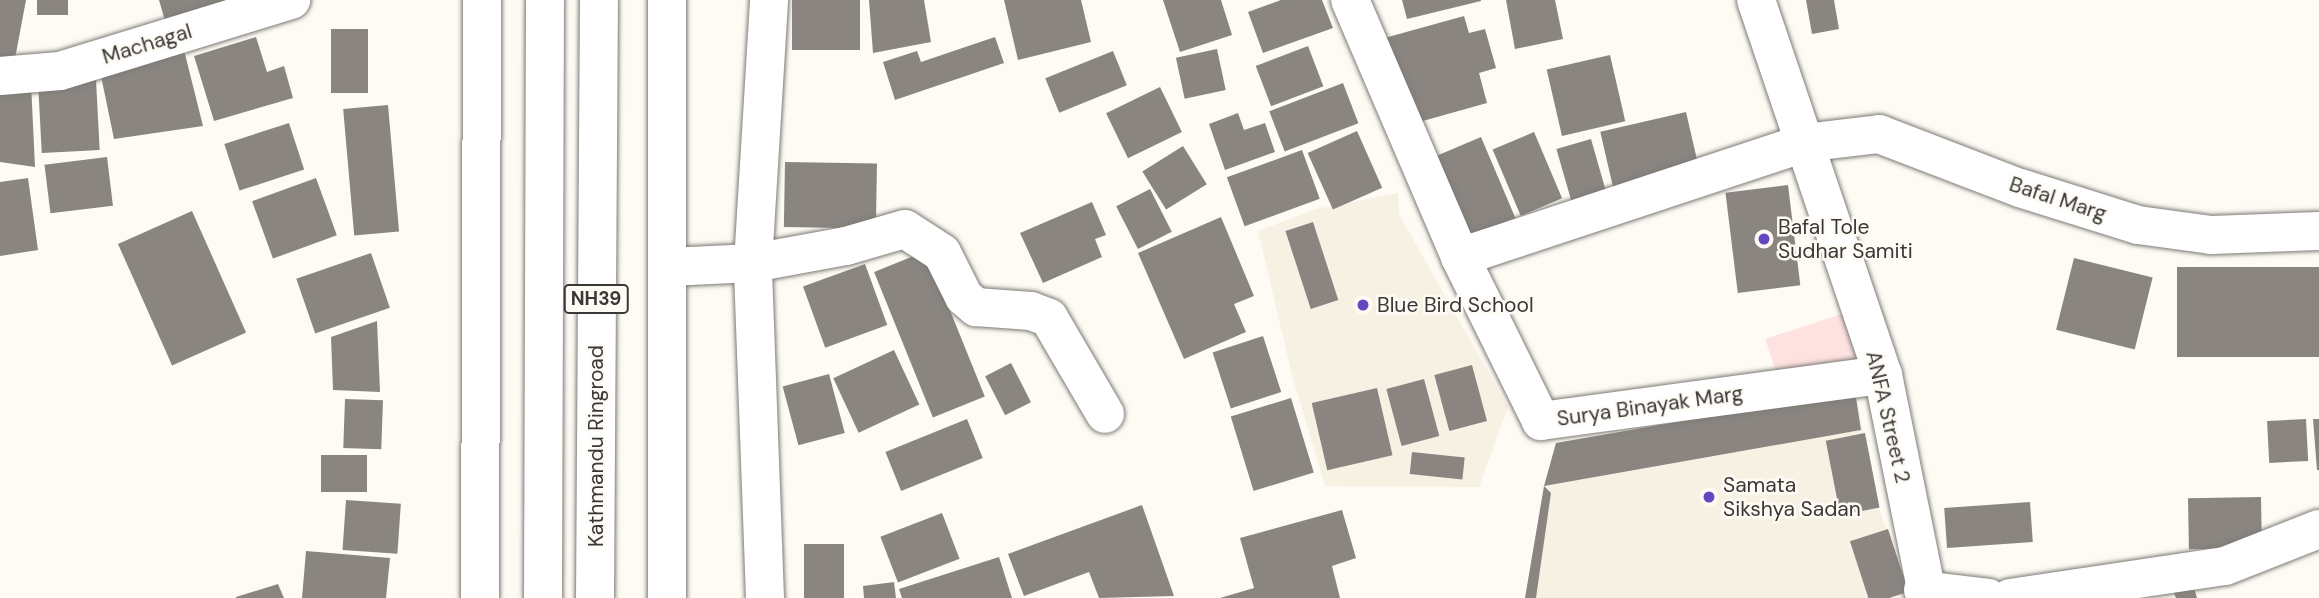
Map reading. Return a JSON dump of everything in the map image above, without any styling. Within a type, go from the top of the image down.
[{"type":"main road","name":"Machagal","points":[[0,76],[60,71],[291,0]]},
{"type":"main road","points":[[480,598],[482,0]]},
{"type":"main road","name":"NH39","points":[[543,598],[545,0]]},
{"type":"main road","name":"Kathmandu Ringroad","points":[[596,598],[599,0]]},
{"type":"main road","points":[[667,0],[667,598]]},
{"type":"main road","points":[[765,598],[753,263],[769,0]]},
{"type":"main road","name":"Surya Binayak Marg","points":[[1350,0],[1460,257],[1542,421],[1883,375]]},
{"type":"main road","name":"ANFA Street 2","points":[[1756,0],[1883,375],[1926,594]]},
{"type":"main road","name":"Bafal Marg","points":[[1460,257],[1804,143],[1879,134],[2020,188],[2138,225],[2211,235],[2319,231]]},
{"type":"main road","points":[[669,267],[753,263],[846,246],[905,229],[942,253],[964,297],[976,307],[1031,311],[1049,318],[1105,414]]},
{"type":"main road","points":[[2010,598],[2225,566],[2319,529]]},
{"type":"main road","points":[[1926,594],[1989,598]]},
{"type":"shaded area","name":"Blue Bird School","points":[[1398,193],[1399,214],[1508,407],[1479,487],[1325,486],[1293,379],[1258,231],[1316,209]]},
{"type":"shaded area","points":[[1848,312],[1863,359],[1780,385],[1765,339]]},
{"type":"shaded area","name":"Samata Sikshya Sadan","points":[[1855,391],[1879,508],[1911,598],[1525,598],[1544,486],[1556,443]]},
{"type":"building","points":[[0,0],[26,0],[14,64],[0,65]]},
{"type":"building","points":[[37,0],[68,0],[68,15],[37,15]]},
{"type":"building","points":[[159,0],[258,0],[166,24]]},
{"type":"building","points":[[792,0],[860,0],[860,50],[792,50]]},
{"type":"building","points":[[869,0],[924,0],[931,42],[873,53]]},
{"type":"building","points":[[1004,0],[1081,0],[1091,42],[1018,60]]},
{"type":"building","points":[[1163,0],[1221,0],[1232,35],[1180,52]]},
{"type":"building","points":[[1281,0],[1322,0],[1333,28],[1263,53],[1248,12]]},
{"type":"building","points":[[1402,0],[1481,0],[1481,1],[1407,19]]},
{"type":"building","points":[[1506,0],[1555,0],[1563,39],[1515,49]]},
{"type":"building","points":[[1806,0],[1834,0],[1839,29],[1812,34]]},
{"type":"building","points":[[1464,16],[1469,33],[1485,29],[1496,68],[1479,73],[1487,103],[1405,126],[1381,39]]},
{"type":"building","points":[[331,29],[368,29],[368,93],[331,93]]},
{"type":"building","points":[[256,37],[267,72],[284,66],[293,98],[214,121],[194,56]]},
{"type":"building","points":[[995,37],[1004,63],[895,100],[883,62],[917,51],[921,62]]},
{"type":"building","points":[[1308,46],[1323,86],[1271,106],[1256,66]]},
{"type":"building","points":[[1217,49],[1226,90],[1185,99],[1176,58]]},
{"type":"building","points":[[184,50],[203,126],[114,139],[100,71]]},
{"type":"building","points":[[1113,51],[1127,85],[1059,113],[1045,78]]},
{"type":"building","points":[[1610,55],[1625,121],[1562,136],[1547,70]]},
{"type":"building","points":[[96,80],[100,150],[42,153],[38,83]]},
{"type":"building","points":[[0,82],[31,83],[35,167],[0,162]]},
{"type":"building","points":[[1343,83],[1358,123],[1285,151],[1269,111]]},
{"type":"building","points":[[1160,87],[1182,132],[1128,158],[1106,113]]},
{"type":"building","points":[[388,105],[399,232],[354,235],[343,109]]},
{"type":"building","points":[[1686,112],[1699,169],[1614,189],[1600,132]]},
{"type":"building","points":[[1238,113],[1244,130],[1265,123],[1275,152],[1225,170],[1209,124]]},
{"type":"building","points":[[289,123],[304,170],[239,191],[224,144]]},
{"type":"building","points":[[1357,131],[1382,188],[1333,210],[1308,153]]},
{"type":"building","points":[[1534,132],[1562,198],[1521,216],[1493,150]]},
{"type":"building","points":[[1481,137],[1515,218],[1456,243],[1422,162]]},
{"type":"building","points":[[1591,139],[1609,202],[1575,212],[1556,149]]},
{"type":"building","points":[[1183,146],[1207,184],[1166,210],[1142,171]]},
{"type":"building","points":[[1302,150],[1320,199],[1245,226],[1227,177]]},
{"type":"building","points":[[107,157],[113,206],[50,213],[44,165]]},
{"type":"building","points":[[785,162],[877,164],[876,229],[784,227]]},
{"type":"building","points":[[28,178],[38,250],[0,256],[0,182]]},
{"type":"building","points":[[316,178],[337,235],[273,259],[252,201]]},
{"type":"building","name":"Bafal Tole Sudhar Samiti","points":[[1788,185],[1800,285],[1738,293],[1725,193]]},
{"type":"building","points":[[1150,189],[1172,232],[1138,249],[1116,206]]},
{"type":"building","points":[[1092,202],[1106,235],[1095,239],[1102,257],[1043,283],[1020,233]]},
{"type":"building","points":[[192,211],[246,333],[172,365],[118,244]]},
{"type":"building","points":[[1221,217],[1254,296],[1234,304],[1246,332],[1184,359],[1138,253]]},
{"type":"building","points":[[1313,222],[1338,300],[1311,309],[1285,231]]},
{"type":"building","points":[[926,251],[985,397],[933,418],[874,272]]},
{"type":"building","points":[[371,253],[390,308],[315,334],[296,279]]},
{"type":"building","points":[[2074,258],[2153,278],[2135,349],[2056,330]]},
{"type":"building","points":[[865,264],[887,325],[825,348],[803,287]]},
{"type":"building","points":[[2177,267],[2319,267],[2319,357],[2177,357]]},
{"type":"building","points":[[377,321],[380,392],[333,390],[331,337]]},
{"type":"building","points":[[1263,336],[1281,392],[1231,408],[1213,352]]},
{"type":"building","points":[[894,350],[919,404],[859,433],[833,378]]},
{"type":"building","points":[[1011,363],[1031,402],[1005,415],[985,376]]},
{"type":"building","points":[[1472,365],[1487,421],[1449,431],[1434,375]]},
{"type":"building","points":[[829,374],[845,433],[798,445],[783,386]]},
{"type":"building","points":[[1424,379],[1439,436],[1402,446],[1386,389]]},
{"type":"building","points":[[1377,388],[1393,455],[1327,470],[1312,403]]},
{"type":"building","points":[[1855,391],[1861,430],[1544,486],[1556,443]]},
{"type":"building","points":[[1291,398],[1314,473],[1254,491],[1231,416]]},
{"type":"building","points":[[345,399],[383,400],[381,449],[343,448]]},
{"type":"building","points":[[967,419],[983,458],[901,491],[885,452]]},
{"type":"building","points":[[2306,419],[2308,461],[2269,463],[2267,421]]},
{"type":"building","points":[[2313,419],[2319,419],[2319,470],[2317,470]]},
{"type":"building","points":[[1865,433],[1880,508],[1840,515],[1826,441]]},
{"type":"building","points":[[1412,452],[1465,458],[1462,479],[1410,474]]},
{"type":"building","points":[[321,455],[367,455],[367,492],[321,492]]},
{"type":"building","points":[[1544,486],[1551,493],[1536,598],[1525,598]]},
{"type":"building","points":[[2261,497],[2262,548],[2189,549],[2188,498]]},
{"type":"building","points":[[346,500],[401,504],[397,554],[343,550]]},
{"type":"building","points":[[2030,502],[2033,542],[1947,548],[1944,508]]},
{"type":"building","points":[[1142,505],[1174,596],[1099,598],[1089,572],[1024,596],[1008,554]]},
{"type":"building","points":[[1342,510],[1356,558],[1332,566],[1340,598],[1220,598],[1254,588],[1240,538]]},
{"type":"building","points":[[942,513],[960,559],[898,582],[880,537]]},
{"type":"building","points":[[1888,529],[1908,592],[1889,598],[1868,598],[1850,541]]},
{"type":"building","points":[[804,544],[844,544],[844,598],[804,598]]},
{"type":"building","points":[[306,551],[390,558],[386,598],[302,598]]},
{"type":"building","points":[[999,557],[1012,598],[902,598],[899,589]]},
{"type":"building","points":[[2190,575],[2197,598],[2176,598],[2168,578]]},
{"type":"building","points":[[894,582],[896,598],[864,598],[863,586]]},
{"type":"building","points":[[278,584],[284,598],[236,598],[236,597]]},
{"type":"place","name":"Bafal Tole Sudhar Samiti","points":[[1764,239]]},
{"type":"place","name":"Blue Bird School","points":[[1363,305]]},
{"type":"place","name":"Samata Sikshya Sadan","points":[[1709,497]]}]
